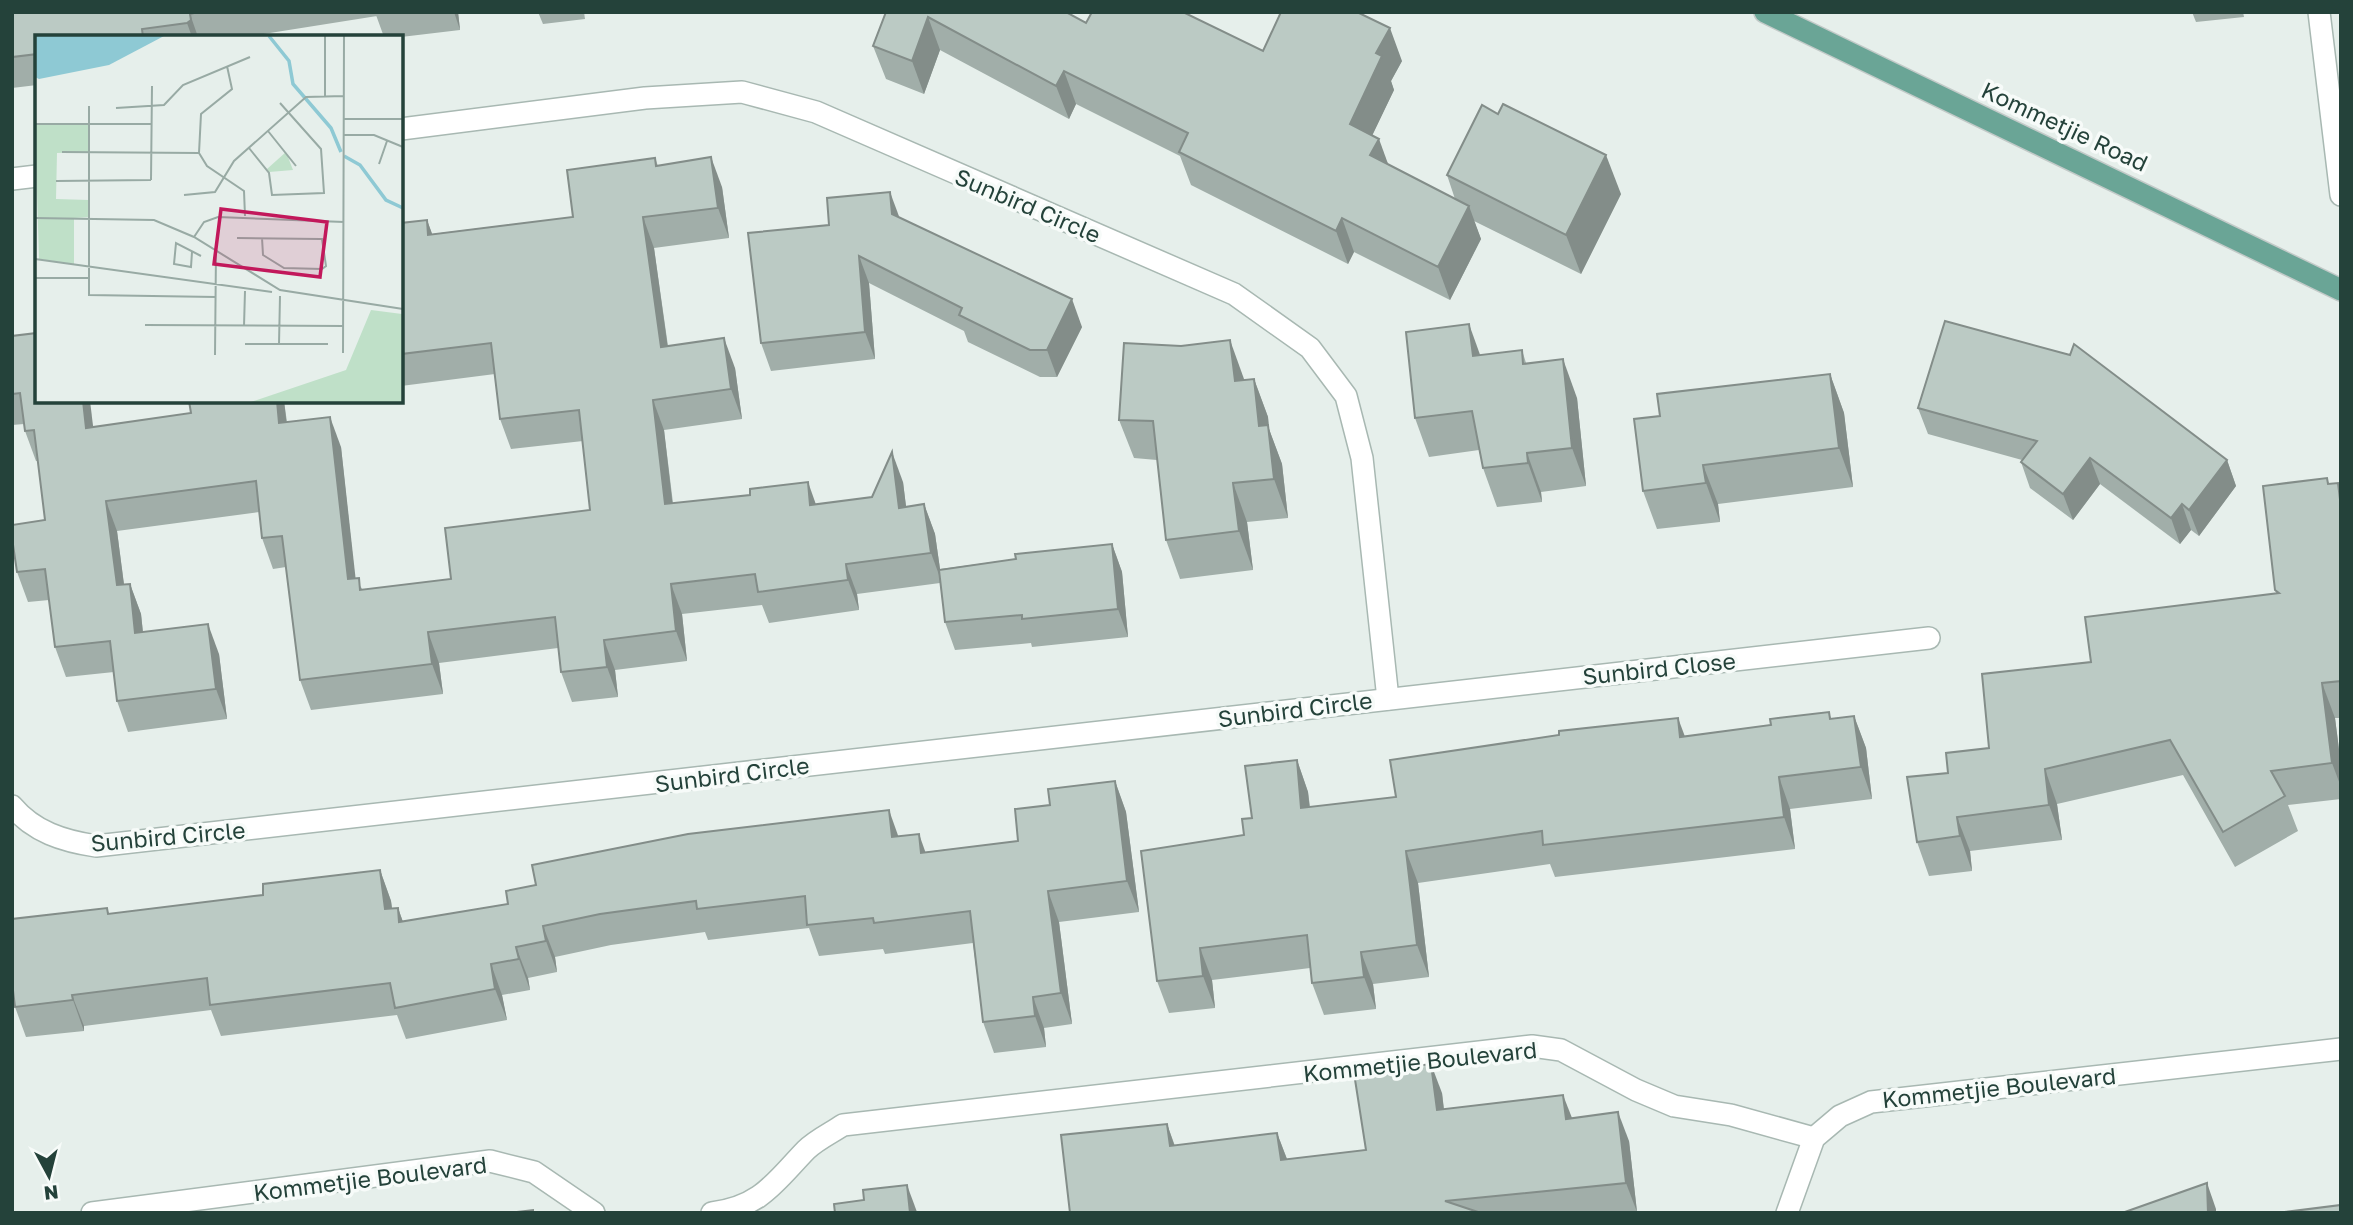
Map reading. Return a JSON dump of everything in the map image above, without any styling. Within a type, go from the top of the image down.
[{"type":"main road","name":"Kommetjie Road","points":[[1765,12],[2341,290]]},
{"type":"street","points":[[2319,12],[2341,195]]},
{"type":"street","name":"Sunbird Circle","points":[[12,806],[25,822],[64,841],[96,846],[1388,699],[1362,458],[1346,396],[1310,348],[1234,294],[816,113],[742,92],[645,98],[402,129]]},
{"type":"street","points":[[12,179],[35,176]]},
{"type":"street","name":"Sunbird Close","points":[[1388,699],[1930,638]]},
{"type":"street","name":"Kommetjie Boulevard","points":[[712,1213],[755,1201],[778,1184],[808,1147],[843,1125],[1532,1046],[1561,1050],[1636,1090],[1674,1106],[1731,1115],[1814,1138],[1840,1116],[1871,1101],[2341,1049]]},
{"type":"street","points":[[1787,1213],[1814,1138]]},
{"type":"street","name":"Kommetjie Boulevard","points":[[92,1213],[490,1161],[534,1172],[594,1213]]},
{"type":"building","points":[[12,12],[198,12],[190,14],[191,20],[187,23],[142,29],[143,35],[35,35],[35,54],[12,57]]},
{"type":"building","points":[[886,12],[1066,12],[1086,23],[1092,12],[1183,12],[1263,51],[1281,12],[1357,12],[1390,28],[1376,53],[1382,56],[1350,124],[1379,139],[1370,155],[1469,206],[1438,267],[1342,218],[1336,231],[1179,152],[1188,133],[1064,71],[1056,86],[928,17],[912,61],[873,46]]},
{"type":"building","points":[[1503,104],[1606,155],[1566,235],[1447,175],[1482,105],[1498,114]]},
{"type":"building","points":[[711,157],[718,208],[643,217],[661,347],[724,338],[731,389],[653,400],[665,504],[750,495],[750,489],[808,482],[810,505],[872,497],[892,452],[899,508],[924,504],[931,553],[846,564],[848,580],[758,592],[755,574],[671,584],[676,631],[604,640],[607,667],[561,672],[555,617],[428,632],[432,664],[300,680],[282,536],[262,538],[256,481],[106,501],[117,585],[130,584],[135,633],[208,624],[216,689],[117,701],[110,641],[55,647],[45,569],[17,572],[12,538],[12,525],[45,520],[34,430],[25,431],[20,393],[12,394],[12,336],[35,333],[35,402],[83,402],[86,428],[191,413],[189,402],[277,402],[279,423],[330,417],[348,579],[359,578],[360,590],[451,579],[445,528],[590,510],[579,410],[500,419],[491,343],[402,354],[402,223],[427,220],[428,235],[573,217],[567,170],[655,158],[656,166]]},
{"type":"building","points":[[890,192],[892,214],[1072,299],[1047,350],[1030,350],[959,315],[962,308],[859,256],[865,332],[761,343],[748,233],[829,225],[827,198]]},
{"type":"building","points":[[1945,321],[2070,355],[2074,344],[2227,460],[2189,510],[2182,504],[2171,518],[2090,458],[2063,494],[2021,462],[2037,441],[1918,408]]},
{"type":"building","points":[[1469,324],[1473,356],[1522,350],[1523,364],[1563,359],[1572,448],[1527,453],[1528,463],[1483,468],[1472,411],[1415,418],[1406,332]]},
{"type":"building","points":[[1230,340],[1235,381],[1254,379],[1259,426],[1268,425],[1274,479],[1233,483],[1239,531],[1166,540],[1153,421],[1119,420],[1124,343],[1181,346]]},
{"type":"building","points":[[1830,374],[1839,448],[1703,465],[1706,483],[1643,491],[1634,419],[1660,416],[1657,394]]},
{"type":"building","points":[[2327,478],[2328,484],[2338,483],[2341,508],[2341,681],[2322,683],[2332,763],[2271,771],[2285,796],[2223,832],[2170,740],[2045,769],[2049,805],[1957,817],[1960,836],[1917,842],[1907,777],[1948,773],[1946,753],[1989,748],[1982,674],[2091,662],[2085,617],[2279,593],[2275,590],[2263,486]]},
{"type":"building","points":[[1112,544],[1118,609],[1022,619],[1022,615],[945,622],[939,570],[1016,559],[1015,554]]},
{"type":"building","points":[[1829,712],[1830,719],[1854,716],[1861,767],[1779,777],[1784,817],[1543,845],[1542,831],[1406,851],[1417,945],[1361,952],[1364,977],[1312,983],[1307,935],[1200,948],[1203,976],[1157,981],[1141,851],[1244,835],[1242,819],[1252,818],[1245,766],[1297,760],[1301,808],[1396,797],[1390,760],[1559,735],[1559,731],[1678,718],[1680,737],[1771,725],[1770,719]]},
{"type":"building","points":[[1115,781],[1127,881],[1048,891],[1061,993],[1033,997],[1035,1016],[983,1022],[970,911],[874,923],[873,918],[807,925],[805,896],[697,909],[696,901],[600,914],[543,926],[546,941],[516,947],[519,959],[491,964],[495,989],[395,1008],[390,983],[210,1005],[207,978],[72,995],[73,1000],[15,1007],[12,982],[12,919],[107,908],[108,914],[263,895],[263,884],[380,870],[385,909],[398,908],[399,922],[508,904],[506,891],[536,885],[532,865],[688,834],[889,810],[892,837],[919,834],[921,853],[1018,841],[1015,809],[1050,805],[1048,789]]},
{"type":"building","points":[[1431,1064],[1437,1110],[1563,1095],[1566,1119],[1618,1112],[1626,1183],[1445,1201],[1481,1213],[1070,1213],[1061,1135],[1167,1124],[1170,1146],[1277,1133],[1281,1160],[1366,1150],[1354,1073]]},
{"type":"building","points":[[2207,1183],[2208,1213],[2122,1213]]},
{"type":"building","points":[[907,1185],[910,1213],[835,1213],[834,1204],[864,1200],[863,1190]]},
{"type":"building","points":[[2341,1205],[2341,1213],[2277,1213]]},
{"type":"building","points":[[533,1210],[533,1213],[507,1213]]}]
